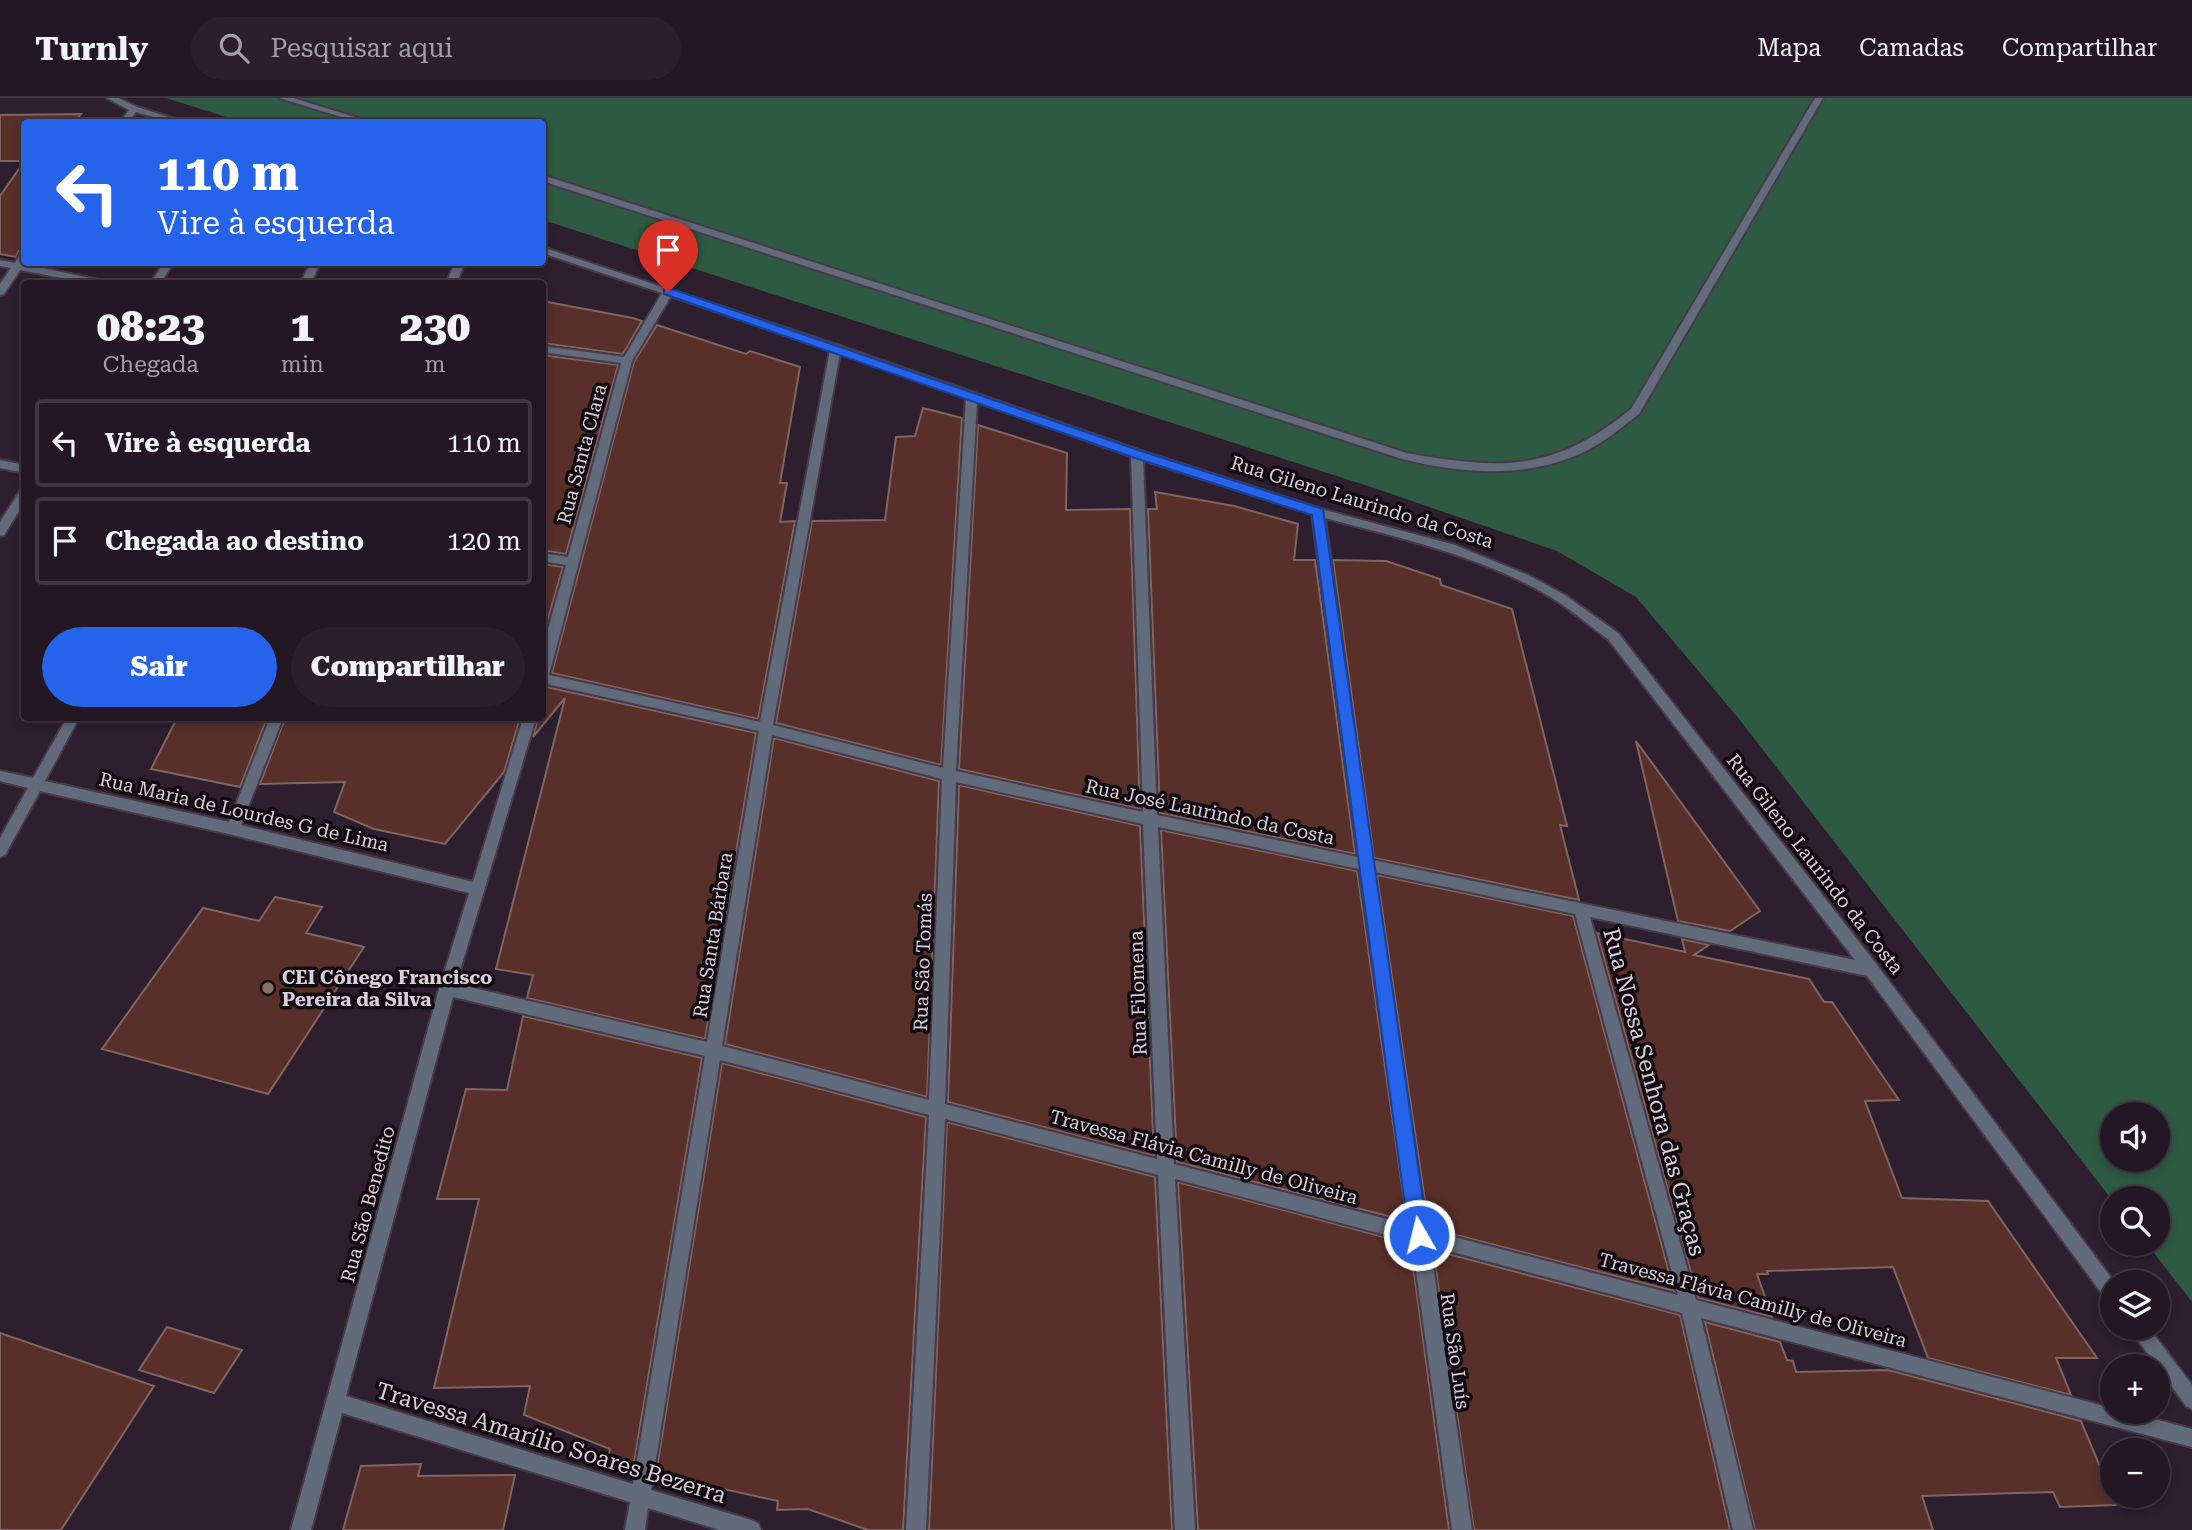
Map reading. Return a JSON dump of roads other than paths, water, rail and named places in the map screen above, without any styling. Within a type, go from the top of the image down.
[{"type":"street","points":[[111,98],[134,109],[169,119]]},
{"type":"street","points":[[283,98],[356,119]]},
{"type":"street","points":[[546,179],[1406,456],[1456,466],[1514,468],[1547,460],[1600,440],[1635,411],[1819,98]]},
{"type":"street","points":[[126,119],[134,109]]},
{"type":"street","name":"Rua Gileno Laurindo da Costa","points":[[546,251],[836,348],[1137,454],[1318,512],[1451,548],[1524,578],[1561,598],[1612,636],[1872,970],[2100,1277]]},
{"type":"street","points":[[0,292],[21,260]]},
{"type":"street","points":[[0,263],[92,280]]},
{"type":"street","name":"Rua Santa Clara","points":[[546,662],[627,361],[668,292]]},
{"type":"street","name":"Rua Santa Bárbara","points":[[635,1530],[766,728],[836,348]]},
{"type":"street","points":[[546,350],[627,361]]},
{"type":"street","name":"Rua São Tomás","points":[[916,1530],[937,1109],[949,775],[972,396]]},
{"type":"street","name":"Rua Filomena","points":[[1137,454],[1157,1003],[1185,1530]]},
{"type":"street","points":[[0,464],[21,468]]},
{"type":"street","points":[[0,532],[21,499]]},
{"type":"street","name":"Rua São Luís","points":[[1318,512],[1462,1530]]},
{"type":"street","points":[[546,557],[572,562]]},
{"type":"street","name":"Rua José Laurindo da Costa","points":[[546,678],[766,728],[949,775],[1152,820],[1872,970]]},
{"type":"street","points":[[0,851],[71,721]]},
{"type":"street","points":[[233,829],[276,721]]},
{"type":"street","points":[[477,889],[529,721]]},
{"type":"street","name":"Rua Maria de Lourdes G de Lima","points":[[0,776],[233,829],[477,889]]},
{"type":"street","name":"Rua São Benedito","points":[[301,1530],[447,989],[477,889]]},
{"type":"street","name":"Rua Nossa Senhora das Graças","points":[[1581,910],[1689,1305],[1743,1530]]},
{"type":"street","name":"Travessa Flávia Camilly de Oliveira","points":[[447,989],[714,1051],[2192,1438]]},
{"type":"street","points":[[2147,1340],[2192,1400]]},
{"type":"street","name":"Travessa Amarílio Soares Bezerra","points":[[336,1402],[751,1530]]},
{"type":"place","name":"CEI Cônego Francisco Pereira da Silva","points":[[268,988]]}]
